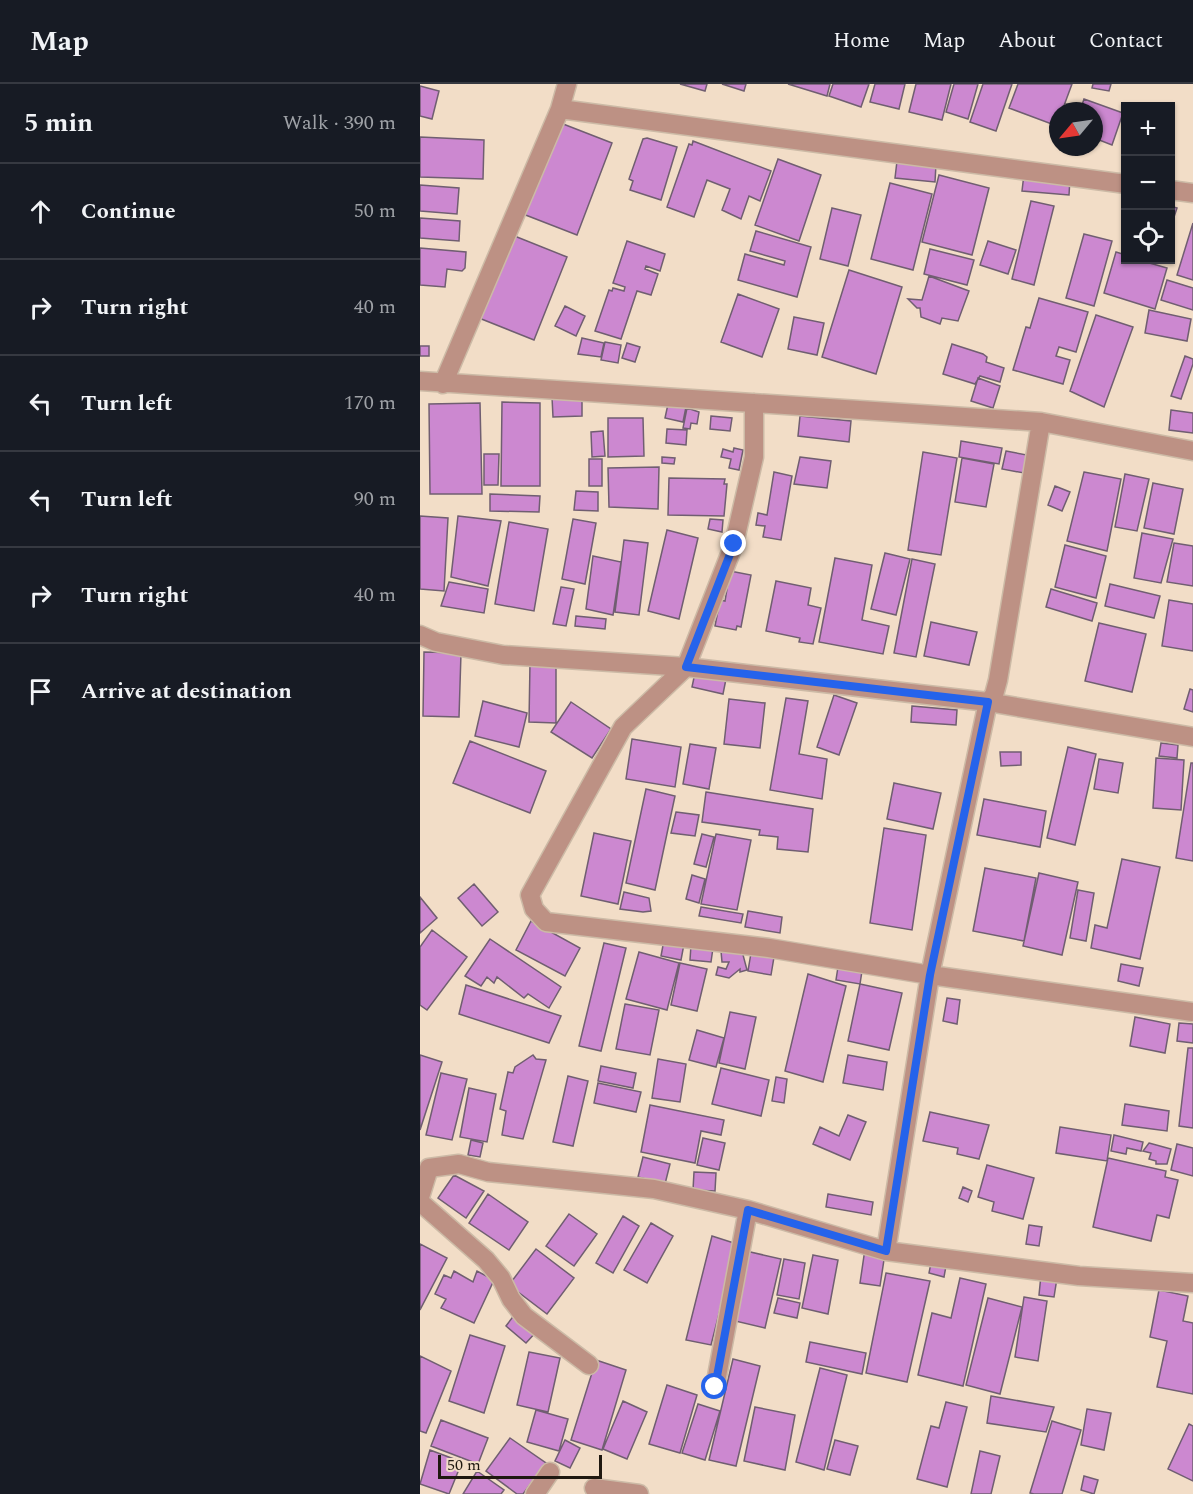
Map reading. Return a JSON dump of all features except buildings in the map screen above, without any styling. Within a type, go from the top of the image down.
[{"type":"street","points":[[443,384],[560,110],[567,84]]},
{"type":"street","points":[[560,110],[1121,183]]},
{"type":"street","points":[[1175,191],[1193,193]]},
{"type":"street","points":[[420,381],[1041,422],[1193,451]]},
{"type":"street","points":[[754,403],[754,457],[734,544],[686,667],[624,727],[530,895],[534,909],[546,922],[769,948],[930,975],[1193,1012]]},
{"type":"street","points":[[886,1251],[930,975],[988,702],[994,695],[998,680],[1041,422]]},
{"type":"street","points":[[420,635],[436,642],[503,655],[686,667],[988,702],[1193,737]]},
{"type":"street","points":[[420,1197],[429,1168],[459,1164],[488,1172],[654,1189],[748,1210],[886,1251],[1079,1275],[1193,1283]]},
{"type":"street","points":[[420,1202],[486,1260],[501,1278],[511,1299],[524,1316],[589,1365]]},
{"type":"street","points":[[715,1387],[748,1210]]},
{"type":"street","points":[[535,1494],[550,1472]]},
{"type":"street","points":[[594,1488],[639,1494]]},
{"type":"route","points":[[715,1387],[748,1210],[886,1251],[930,975],[988,702],[686,667],[734,544]]}]
